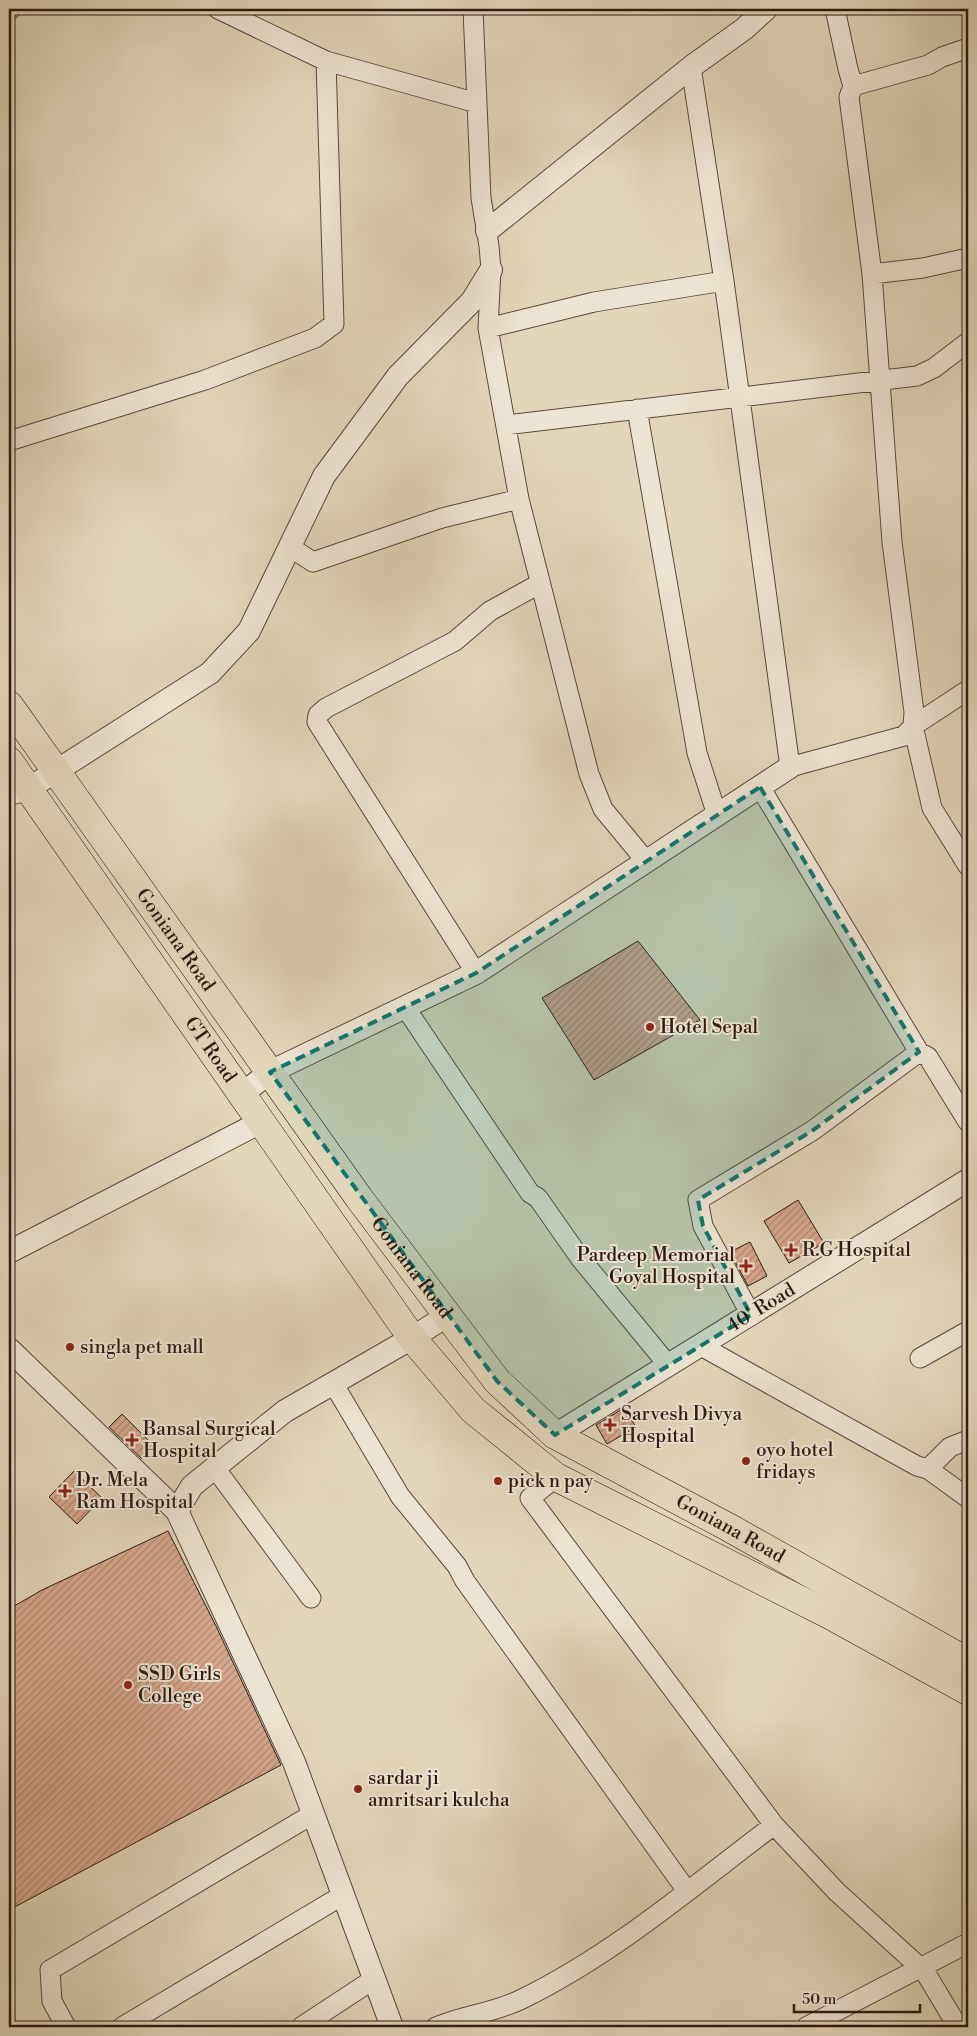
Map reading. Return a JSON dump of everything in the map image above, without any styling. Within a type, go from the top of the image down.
[{"type":"main road","name":"Goniana Road","points":[[9,705],[359,1198],[497,1381],[555,1435],[728,1527],[968,1662]]},
{"type":"main road","name":"GT Road","points":[[9,761],[18,791],[261,1122],[412,1338]]},
{"type":"main road","name":"Goniana Road","points":[[412,1338],[473,1410],[556,1477],[828,1614],[968,1691]]},
{"type":"street","points":[[218,9],[326,61],[477,103]]},
{"type":"street","points":[[473,9],[481,198],[491,270],[488,328],[519,499],[539,584],[593,783],[603,809],[646,861]]},
{"type":"street","points":[[487,231],[691,67],[744,29],[766,9]]},
{"type":"street","points":[[835,9],[853,86],[849,97],[872,274],[892,542],[914,712],[913,726],[932,808],[968,866]]},
{"type":"street","points":[[853,86],[928,65],[942,57],[968,48]]},
{"type":"street","points":[[9,441],[205,380],[315,338],[334,324],[326,61]]},
{"type":"street","points":[[691,67],[724,281],[790,767]]},
{"type":"street","points":[[872,274],[923,268],[968,258]]},
{"type":"street","points":[[18,791],[56,771],[210,673],[249,631],[324,476],[398,376],[472,301],[491,270]]},
{"type":"street","points":[[488,328],[594,302],[724,281]]},
{"type":"street","points":[[506,425],[917,376],[926,372],[968,342]]},
{"type":"street","points":[[637,408],[697,753],[717,815]]},
{"type":"street","points":[[290,547],[313,562],[442,518],[519,499]]},
{"type":"street","points":[[476,973],[317,722],[318,715],[326,708],[455,641],[490,611],[539,584]]},
{"type":"street","points":[[241,1095],[270,1072],[476,973],[790,767],[904,736],[913,726],[968,690]]},
{"type":"street","points":[[760,787],[920,1052],[928,1057],[968,1122]]},
{"type":"street","points":[[405,1007],[530,1193],[538,1198],[580,1258],[669,1366]]},
{"type":"street","points":[[751,1315],[703,1226],[698,1200],[812,1132],[920,1052]]},
{"type":"street","points":[[9,1252],[261,1122]]},
{"type":"street","name":"40' Road","points":[[555,1435],[968,1180]]},
{"type":"street","points":[[177,1510],[192,1486],[285,1410],[412,1338],[448,1315]]},
{"type":"street","points":[[920,1358],[968,1331]]},
{"type":"street","points":[[702,1346],[917,1466],[928,1469],[968,1498]]},
{"type":"street","points":[[9,1349],[177,1510],[294,1762],[392,2027]]},
{"type":"street","points":[[334,1383],[400,1496],[457,1566],[465,1581],[687,1891]]},
{"type":"street","points":[[928,1469],[950,1448],[968,1440]]},
{"type":"street","points":[[215,1468],[312,1598]]},
{"type":"street","points":[[556,1477],[530,1498],[774,1825],[837,1892],[925,1972],[958,2027]]},
{"type":"street","points":[[66,2027],[52,2001],[50,1970],[313,1814]]},
{"type":"street","points":[[436,2027],[450,2021],[489,2013],[522,1999],[613,1948],[774,1825]]},
{"type":"street","points":[[122,2027],[343,1896]]},
{"type":"street","points":[[806,2027],[968,1943]]},
{"type":"street","points":[[301,2027],[374,1979]]},
{"type":"highlighted area","points":[[760,787],[919,1052],[812,1131],[698,1200],[703,1226],[751,1315],[555,1435],[497,1381],[270,1072],[476,973]]},
{"type":"building","points":[[638,941],[700,1020],[594,1080],[542,998]]},
{"type":"building","points":[[798,1200],[824,1243],[789,1263],[764,1221]]},
{"type":"building","points":[[750,1242],[767,1276],[748,1286],[730,1252]]},
{"type":"building","points":[[624,1408],[636,1427],[607,1444],[596,1425]]},
{"type":"building","points":[[122,1414],[154,1446],[142,1459],[109,1427]]},
{"type":"building","points":[[74,1471],[102,1498],[77,1524],[49,1497]]},
{"type":"building","name":"SSD Girls College","points":[[168,1531],[216,1626],[281,1765],[9,1910],[9,1609],[42,1590]]},
{"type":"place","name":"Hotel Sepal","points":[[650,1027]]},
{"type":"place","name":"R.G Hospital","points":[[791,1250]]},
{"type":"place","name":"Pardeep Memorial Goyal Hospital","points":[[746,1266]]},
{"type":"place","name":"singla pet mall","points":[[70,1347]]},
{"type":"place","name":"Sarvesh Divya Hospital","points":[[610,1425]]},
{"type":"place","name":"Bansal Surgical Hospital","points":[[132,1440]]},
{"type":"place","name":"oyo hotel fridays","points":[[746,1461]]},
{"type":"place","name":"pick n pay","points":[[498,1481]]},
{"type":"place","name":"Dr. Mela Ram Hospital","points":[[65,1491]]},
{"type":"place","name":"SSD Girls College","points":[[128,1685]]},
{"type":"place","name":"sardar ji amritsari kulcha","points":[[358,1789]]}]
